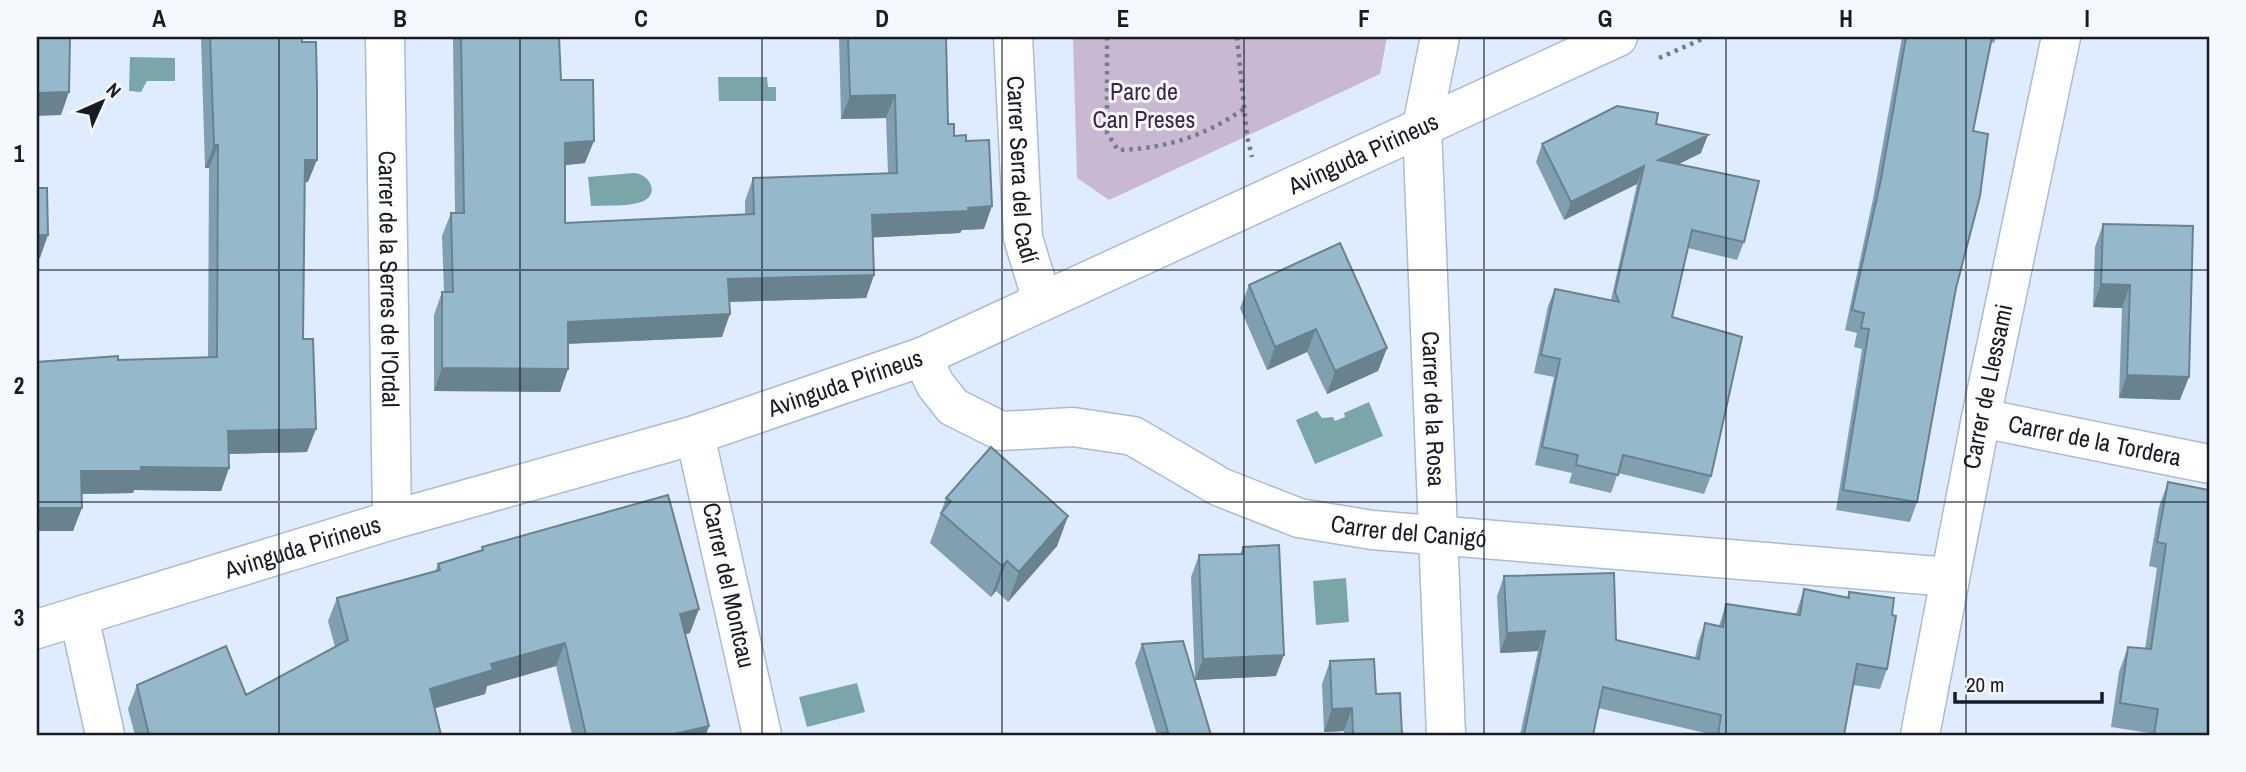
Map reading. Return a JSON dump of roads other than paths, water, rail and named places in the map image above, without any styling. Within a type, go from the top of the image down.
[{"type":"street","name":"Carrer de la Serres de l'Ordal","points":[[385,37],[392,520]]},
{"type":"street","name":"Carrer Serra del Cadí","points":[[1013,37],[1023,239],[1042,300]]},
{"type":"street","name":"Carrer de la Rosa","points":[[1440,37],[1422,126],[1446,735]]},
{"type":"street","name":"Avinguda Pirineus","points":[[37,629],[392,520],[695,435],[922,357],[1618,37]]},
{"type":"street","name":"Carrer de Llessami","points":[[1920,735],[1981,418],[2061,37]]},
{"type":"street","name":"Carrer del Canigó","points":[[922,357],[935,384],[953,407],[1001,431],[1073,427],[1133,436],[1220,486],[1299,518],[1372,530],[1950,577]]},
{"type":"street","name":"Carrer de la Tordera","points":[[1981,418],[2209,464]]},
{"type":"street","name":"Carrer del Montcau","points":[[695,435],[762,735]]},
{"type":"street","points":[[79,616],[105,735]]},
{"type":"park label","name":"Parc de Can Preses","points":[[1144,106]]}]
